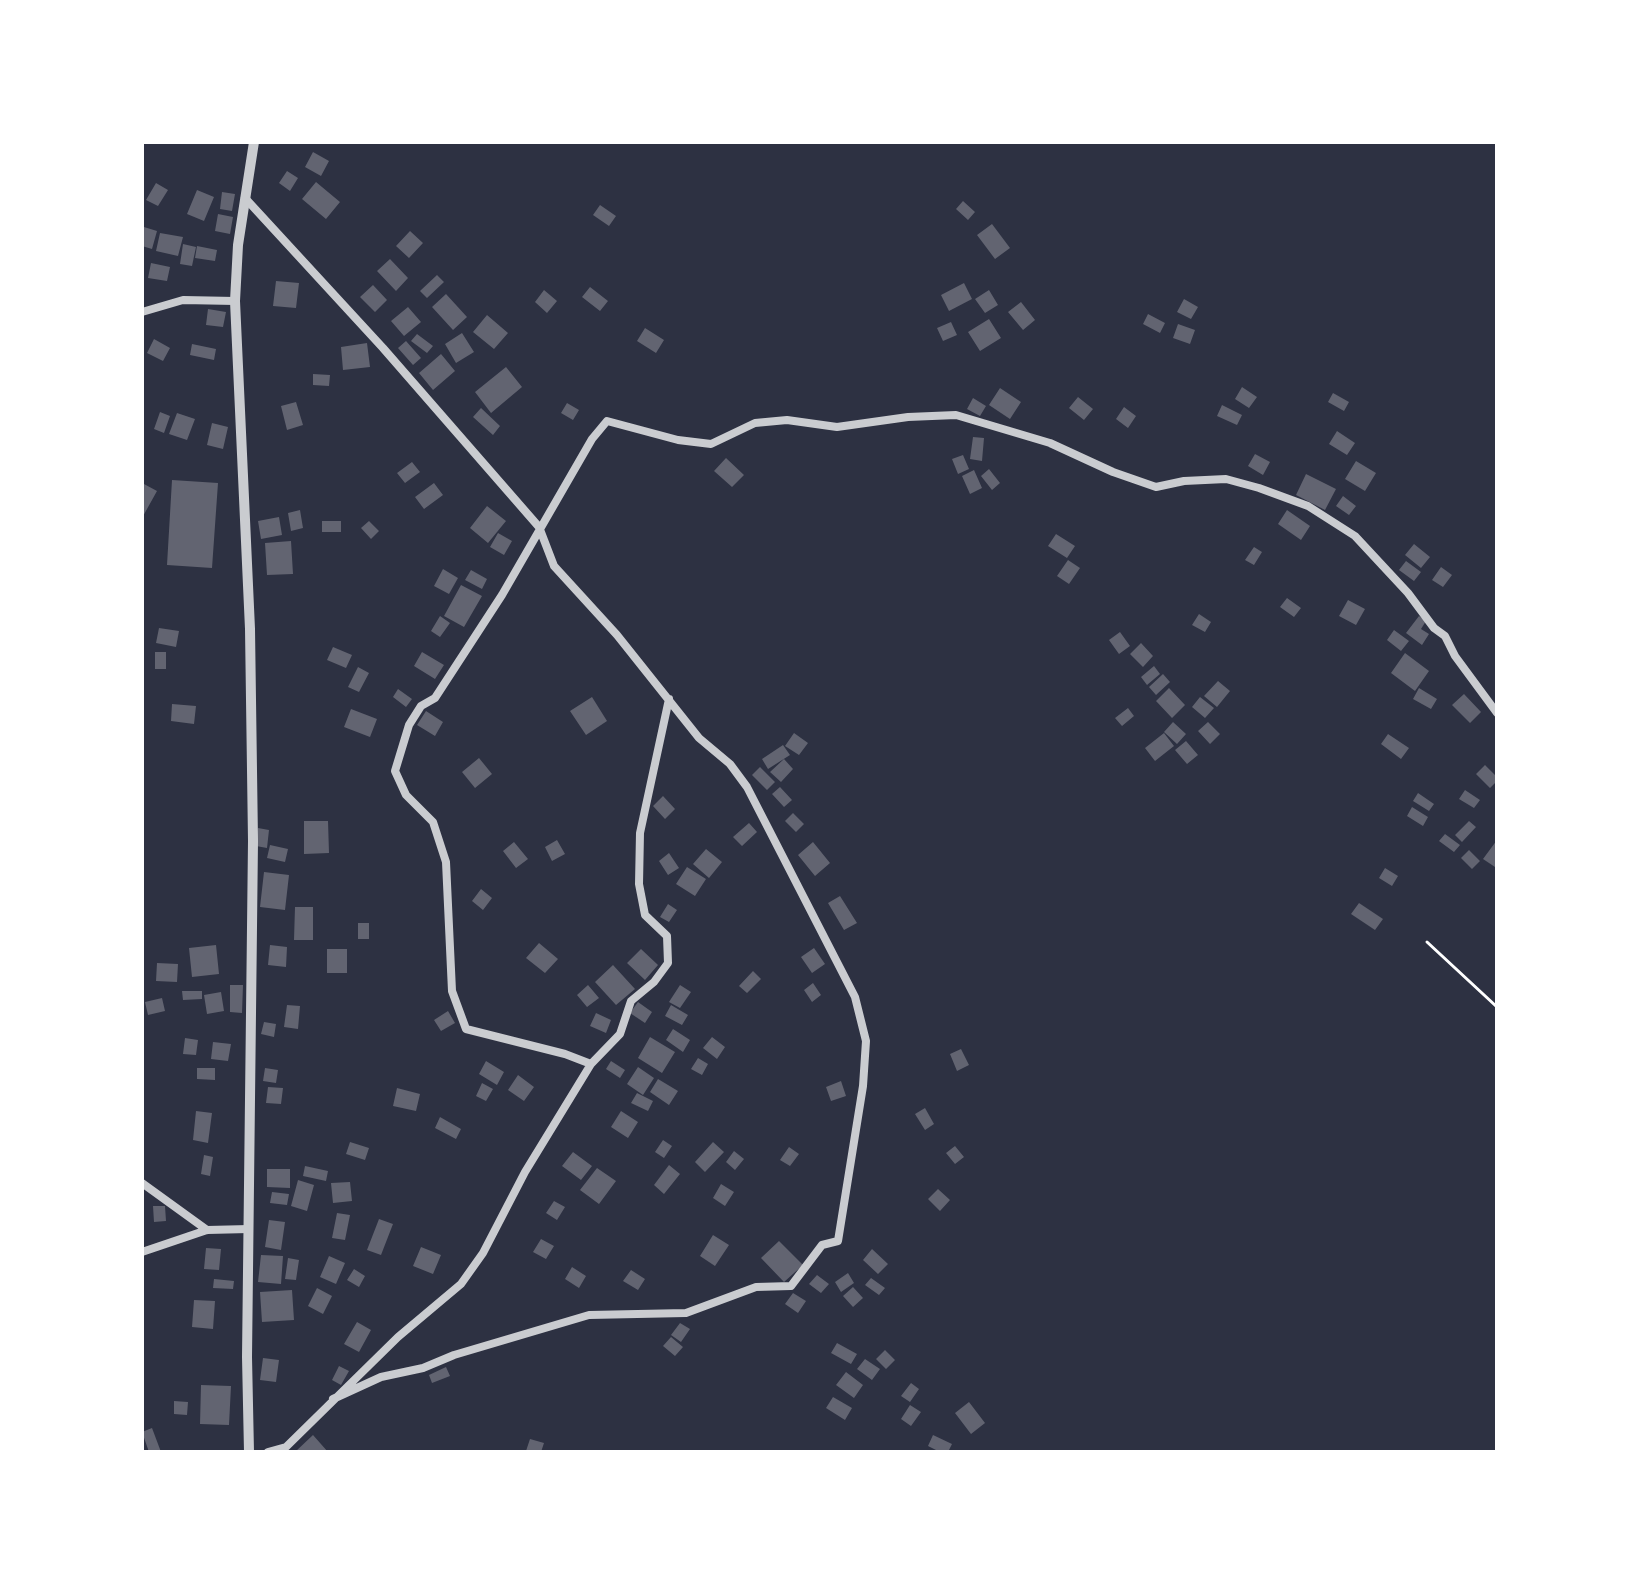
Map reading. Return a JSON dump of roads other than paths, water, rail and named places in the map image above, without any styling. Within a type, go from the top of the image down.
[{"type":"street","points":[[249,1452],[247,1357],[253,841],[250,629],[235,301],[238,245],[254,142]]},
{"type":"street","points":[[245,198],[383,348],[539,527],[554,566],[617,635],[699,738],[730,764],[747,787],[855,997],[866,1041],[863,1086],[838,1241],[822,1245],[791,1286],[756,1287],[686,1313],[589,1315],[454,1355],[423,1368],[381,1377],[333,1399]]},
{"type":"street","points":[[142,312],[183,300],[235,301]]},
{"type":"street","points":[[591,1064],[565,1054],[466,1029],[452,991],[446,862],[433,822],[406,795],[395,771],[409,725],[421,706],[435,698],[502,595],[592,439],[607,421],[678,440],[711,444],[755,423],[787,420],[837,427],[908,417],[956,415],[1050,443],[1113,472],[1156,487],[1184,481],[1226,479],[1308,506],[1355,536],[1408,593],[1434,628],[1445,636],[1455,656],[1497,713]]},
{"type":"street","points":[[268,1452],[286,1447],[398,1337],[461,1284],[483,1253],[525,1172],[591,1064],[620,1034],[631,1001],[654,982],[668,963],[667,936],[645,915],[639,884],[640,833],[669,699]]},
{"type":"street","points":[[142,1183],[207,1230]]},
{"type":"street","points":[[142,1252],[207,1230],[249,1229]]}]
